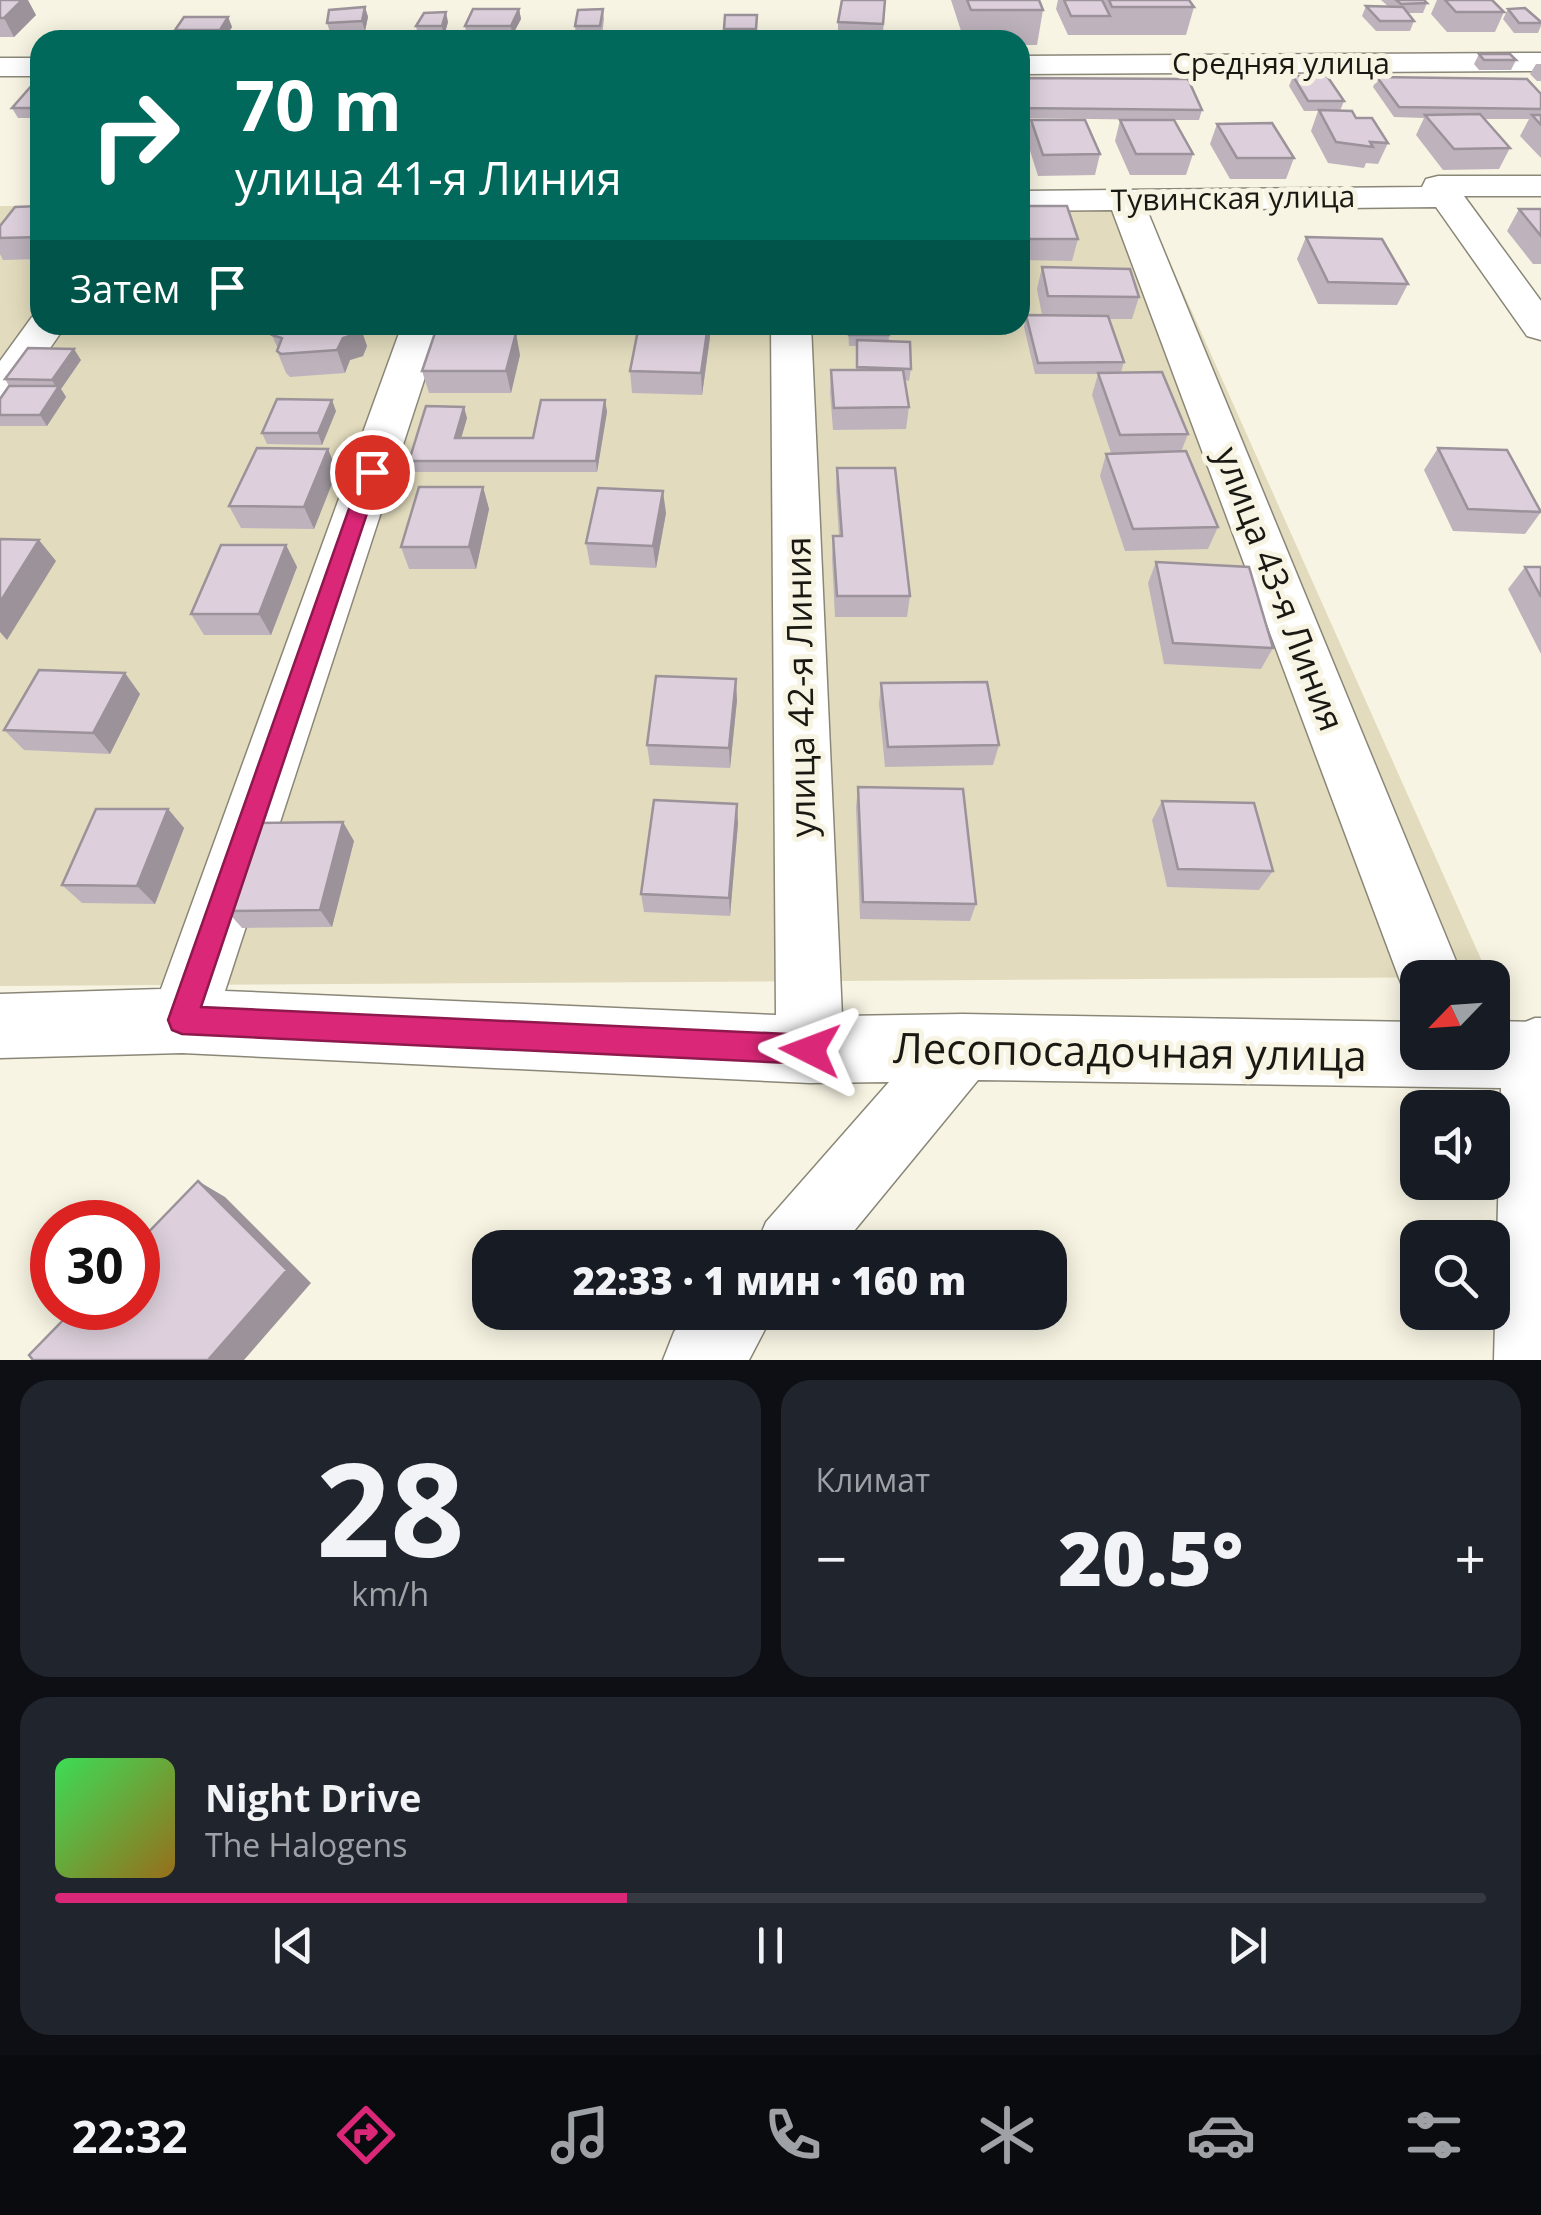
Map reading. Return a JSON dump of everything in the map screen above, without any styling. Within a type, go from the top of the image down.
[{"type":"street","name":"Средняя улица","points":[[1030,65],[1541,62]]},
{"type":"street","points":[[0,68],[30,67]]},
{"type":"street","name":"Тувинская улица","points":[[1030,201],[1443,192],[1541,186]]},
{"type":"street","points":[[1443,192],[1541,328]]},
{"type":"street","name":"улица 43-я Линия","points":[[1126,201],[1424,960]]},
{"type":"street","points":[[0,390],[39,335]]},
{"type":"street","points":[[182,1020],[419,335]]},
{"type":"street","name":"улица 42-я Линия","points":[[792,335],[810,1050]]},
{"type":"street","name":"Лесопосадочная улица","points":[[0,1026],[182,1020],[810,1050],[963,1046],[1400,1053]]},
{"type":"street","points":[[807,1230],[963,1046]]},
{"type":"street","name":"Лесопосадочная улица","points":[[1510,1053],[1538,1053]]},
{"type":"street","points":[[1532,1360],[1538,1053]]},
{"type":"street","points":[[702,1360],[723,1330]]},
{"type":"shaded area","points":[[1139,193],[1481,960],[1400,960],[1400,978],[0,986],[0,206],[30,206],[30,335],[1030,335],[1030,194]]},
{"type":"building","points":[[0,0],[22,0],[0,18]]},
{"type":"building","points":[[842,0],[885,0],[883,24],[838,22]]},
{"type":"building","points":[[967,0],[1039,0],[1043,10],[971,10]]},
{"type":"building","points":[[1064,0],[1102,0],[1110,16],[1071,16]]},
{"type":"building","points":[[1109,0],[1189,0],[1194,7],[1112,7]]},
{"type":"building","points":[[1396,0],[1424,0],[1427,3],[1401,4]]},
{"type":"building","points":[[1445,0],[1492,0],[1504,12],[1456,12]]},
{"type":"building","points":[[1366,6],[1403,7],[1414,21],[1380,21]]},
{"type":"building","points":[[365,7],[362,21],[327,23],[329,10]]},
{"type":"building","points":[[1525,8],[1541,23],[1519,23],[1508,9]]},
{"type":"building","points":[[473,9],[519,9],[511,26],[465,26]]},
{"type":"building","points":[[603,9],[600,26],[575,26],[578,10]]},
{"type":"building","points":[[446,12],[442,26],[416,26],[424,13]]},
{"type":"building","points":[[725,15],[757,15],[756,29],[724,29]]},
{"type":"building","points":[[184,17],[228,17],[220,30],[175,30]]},
{"type":"building","points":[[1479,54],[1510,54],[1516,60],[1484,60]]},
{"type":"building","points":[[1293,76],[1327,76],[1344,101],[1308,101]]},
{"type":"building","points":[[1377,77],[1527,79],[1541,94],[1541,109],[1399,107]]},
{"type":"building","points":[[1030,78],[1188,79],[1202,110],[1030,108]]},
{"type":"building","points":[[30,87],[30,108],[12,108]]},
{"type":"building","points":[[1319,110],[1352,111],[1356,118],[1372,118],[1388,143],[1370,142],[1373,147],[1336,142]]},
{"type":"building","points":[[1480,114],[1510,148],[1454,149],[1425,115]]},
{"type":"building","points":[[1031,120],[1085,120],[1100,154],[1043,155]]},
{"type":"building","points":[[1120,120],[1174,120],[1193,154],[1136,154]]},
{"type":"building","points":[[1272,123],[1294,158],[1237,158],[1217,124]]},
{"type":"building","points":[[30,206],[30,237],[0,238],[0,226],[15,207]]},
{"type":"building","points":[[1030,206],[1067,206],[1078,239],[1030,239]]},
{"type":"building","points":[[1519,209],[1541,209],[1541,236]]},
{"type":"building","points":[[1306,237],[1382,239],[1408,284],[1328,282]]},
{"type":"building","points":[[1042,267],[1130,269],[1139,297],[1048,296]]},
{"type":"building","points":[[1030,315],[1108,316],[1124,362],[1038,363]]},
{"type":"building","points":[[272,335],[353,335],[343,338],[337,350],[281,354],[277,351],[282,338]]},
{"type":"building","points":[[434,335],[515,335],[506,371],[422,371]]},
{"type":"building","points":[[637,335],[707,335],[701,373],[630,371]]},
{"type":"building","points":[[857,340],[910,342],[911,369],[857,367]]},
{"type":"building","points":[[28,348],[74,349],[52,380],[5,379]]},
{"type":"building","points":[[831,370],[903,370],[909,407],[834,408]]},
{"type":"building","points":[[1162,372],[1188,434],[1120,435],[1098,373]]},
{"type":"building","points":[[9,386],[59,386],[40,415],[0,415],[0,399]]},
{"type":"building","points":[[277,399],[332,400],[318,433],[262,433]]},
{"type":"building","points":[[541,400],[605,400],[596,461],[409,461],[426,406],[464,407],[455,438],[533,438]]},
{"type":"building","points":[[257,448],[328,449],[304,507],[229,506]]},
{"type":"building","points":[[1438,448],[1507,450],[1541,512],[1468,509]]},
{"type":"building","points":[[1186,451],[1218,527],[1133,529],[1106,454]]},
{"type":"building","points":[[837,468],[895,468],[910,596],[837,596],[833,536],[842,536]]},
{"type":"building","points":[[419,487],[483,487],[469,547],[401,547]]},
{"type":"building","points":[[598,488],[663,491],[653,546],[586,543]]},
{"type":"building","points":[[0,539],[39,540],[0,602]]},
{"type":"building","points":[[221,545],[286,545],[259,614],[191,614]]},
{"type":"building","points":[[1156,562],[1249,567],[1273,648],[1173,643]]},
{"type":"building","points":[[1525,567],[1541,567],[1541,597]]},
{"type":"building","points":[[39,670],[125,673],[93,733],[4,730]]},
{"type":"building","points":[[656,676],[736,679],[729,748],[647,745]]},
{"type":"building","points":[[987,682],[999,745],[888,747],[881,683]]},
{"type":"building","points":[[858,787],[963,789],[976,904],[863,902]]},
{"type":"building","points":[[654,800],[737,804],[729,898],[641,894]]},
{"type":"building","points":[[1162,801],[1254,803],[1273,871],[1178,869]]},
{"type":"building","points":[[96,809],[168,809],[137,886],[62,885]]},
{"type":"building","points":[[343,822],[320,910],[227,911],[255,823]]},
{"type":"building","points":[[198,1181],[287,1270],[208,1360],[33,1360],[29,1355],[53,1330],[160,1330],[160,1220]]},
{"type":"route","points":[[372,472],[182,1020],[810,1050]]}]
